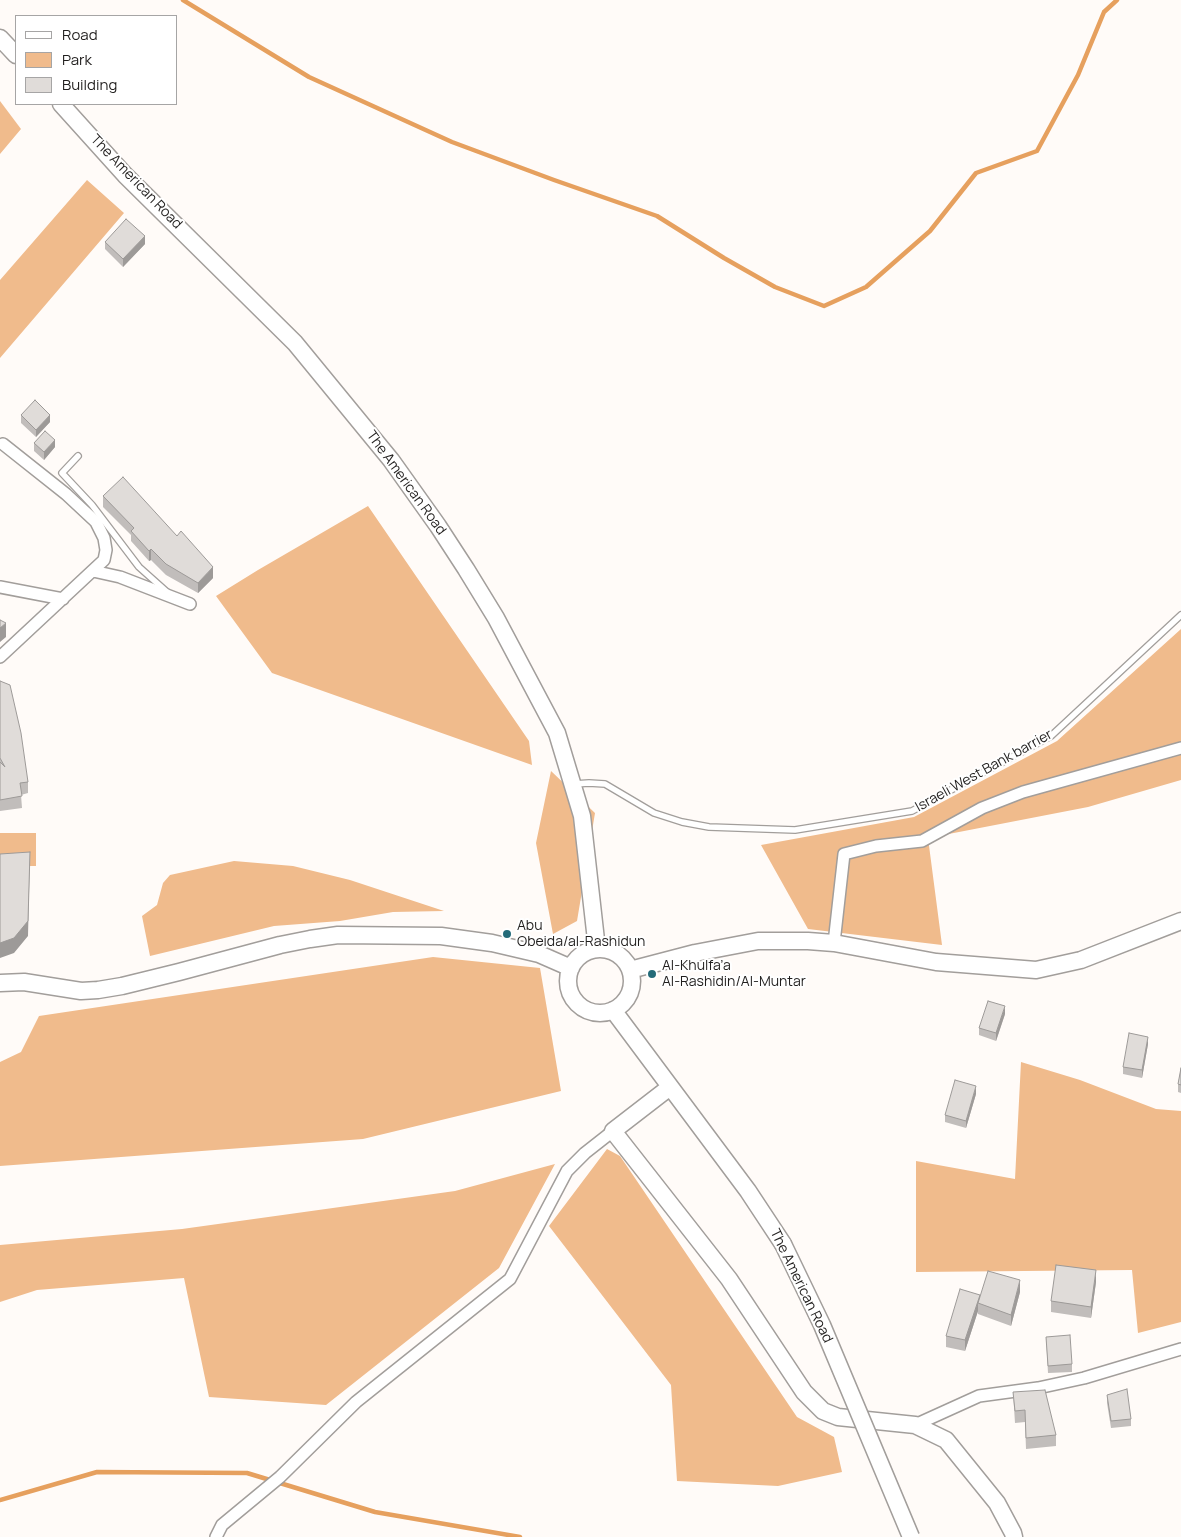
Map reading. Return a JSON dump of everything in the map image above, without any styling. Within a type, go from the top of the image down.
[{"type":"main road","points":[[0,38],[15,54]]},
{"type":"main road","name":"The American Road","points":[[62,105],[125,175],[295,343],[391,460],[438,526],[496,618],[557,733],[574,784],[582,816],[597,949]]},
{"type":"main road","points":[[630,970],[695,953],[758,941],[808,941],[834,943],[936,962],[1036,970],[1081,960],[1181,921]]},
{"type":"main road","points":[[0,983],[24,982],[80,990],[98,990],[122,986],[310,939],[346,935],[441,936],[492,943],[539,954],[571,968]]},
{"type":"main road","points":[[597,949],[617,954],[625,961],[630,970],[632,980],[631,989],[621,1005],[613,1010],[602,1013],[592,1012],[578,1004],[569,990],[568,979],[571,968],[581,955],[597,949]]},
{"type":"main road","name":"The American Road","points":[[613,1010],[748,1190],[783,1244],[822,1326],[911,1537]]},
{"type":"main road","points":[[670,1087],[613,1131],[729,1278],[804,1392],[823,1411],[838,1417],[915,1425],[946,1440],[997,1503],[1014,1537]]},
{"type":"street","points":[[0,657],[104,560],[106,550],[104,538],[96,522],[66,494],[3,444]]},
{"type":"street","points":[[93,571],[120,577],[190,604]]},
{"type":"street","points":[[0,586],[63,600]]},
{"type":"street","points":[[834,943],[844,854],[876,846],[922,841],[982,808],[1023,792],[1181,748]]},
{"type":"street","points":[[216,1537],[222,1525],[280,1477],[356,1402],[510,1279],[567,1171],[585,1153],[613,1131]]},
{"type":"street","points":[[915,1425],[979,1396],[1038,1388],[1084,1378],[1181,1349]]},
{"type":"lane","points":[[78,456],[62,473],[92,505],[113,536],[139,567],[175,598]]},
{"type":"lane","name":"Israeli West Bank barrier","points":[[574,784],[589,782],[605,784],[654,813],[682,822],[709,827],[795,830],[912,811],[1051,736],[1181,614]]},
{"type":"green space","points":[[0,101],[21,129],[0,154]]},
{"type":"green space","points":[[87,180],[124,213],[0,358],[0,280]]},
{"type":"green space","points":[[368,506],[529,741],[532,765],[272,673],[216,596]]},
{"type":"green space","points":[[1181,629],[1181,780],[1088,807],[928,838],[942,945],[808,929],[761,845],[914,817],[1057,741]]},
{"type":"green space","points":[[551,771],[595,813],[577,921],[553,934],[536,843]]},
{"type":"green space","points":[[0,833],[36,833],[36,866],[0,866]]},
{"type":"green space","points":[[234,861],[293,866],[350,880],[444,911],[393,912],[340,921],[274,926],[150,956],[142,916],[157,905],[163,883],[170,875]]},
{"type":"green space","points":[[433,957],[540,968],[561,1091],[363,1139],[0,1166],[0,1062],[21,1052],[39,1016]]},
{"type":"green space","points":[[1021,1062],[1080,1080],[1156,1109],[1181,1111],[1181,1322],[1138,1333],[1132,1270],[916,1272],[916,1161],[1015,1179]]},
{"type":"green space","points":[[607,1149],[620,1156],[797,1417],[834,1437],[842,1472],[778,1486],[677,1481],[671,1385],[549,1226]]},
{"type":"green space","points":[[555,1164],[499,1268],[326,1405],[209,1397],[184,1278],[37,1290],[0,1302],[0,1245],[182,1229],[455,1191]]},
{"type":"building","points":[[126,219],[145,236],[123,259],[105,242]]},
{"type":"building","points":[[35,400],[50,415],[36,430],[21,415]]},
{"type":"building","points":[[45,431],[55,440],[44,452],[34,443]]},
{"type":"building","points":[[123,477],[177,536],[181,531],[213,567],[198,583],[166,564],[151,549],[149,551],[131,531],[134,528],[103,496]]},
{"type":"building","points":[[0,620],[6,623],[0,628]]},
{"type":"building","points":[[0,681],[10,685],[21,733],[28,782],[20,783],[22,796],[0,800],[0,762],[5,767],[0,758]]},
{"type":"building","points":[[30,852],[28,921],[14,938],[0,943],[0,854]]},
{"type":"building","points":[[988,1001],[1005,1006],[996,1033],[979,1028]]},
{"type":"building","points":[[1129,1033],[1148,1037],[1142,1070],[1123,1067]]},
{"type":"building","points":[[1181,1068],[1181,1085],[1178,1084]]},
{"type":"building","points":[[955,1080],[976,1086],[966,1121],[945,1115]]},
{"type":"building","points":[[1056,1265],[1096,1270],[1091,1307],[1051,1301]]},
{"type":"building","points":[[988,1271],[1020,1280],[1011,1315],[978,1303]]},
{"type":"building","points":[[960,1289],[980,1295],[965,1340],[946,1336]]},
{"type":"building","points":[[1070,1335],[1072,1364],[1048,1366],[1046,1337]]},
{"type":"building","points":[[1127,1389],[1131,1419],[1111,1421],[1107,1395]]},
{"type":"building","points":[[1045,1390],[1056,1435],[1026,1438],[1025,1410],[1015,1411],[1013,1392]]},
{"type":"waterway","points":[[183,0],[309,77],[452,142],[657,216],[775,287],[824,306],[866,287],[930,231],[976,173],[1037,151],[1078,75],[1104,12],[1117,0]]},
{"type":"waterway","points":[[0,1500],[97,1472],[247,1473],[375,1512],[520,1537]]},
{"type":"place","name":"Abu Obeida/al-Rashidun","points":[[507,934]]},
{"type":"place","name":"Al-Khulfa’a Al-Rashidin/Al-Muntar","points":[[652,974]]}]
